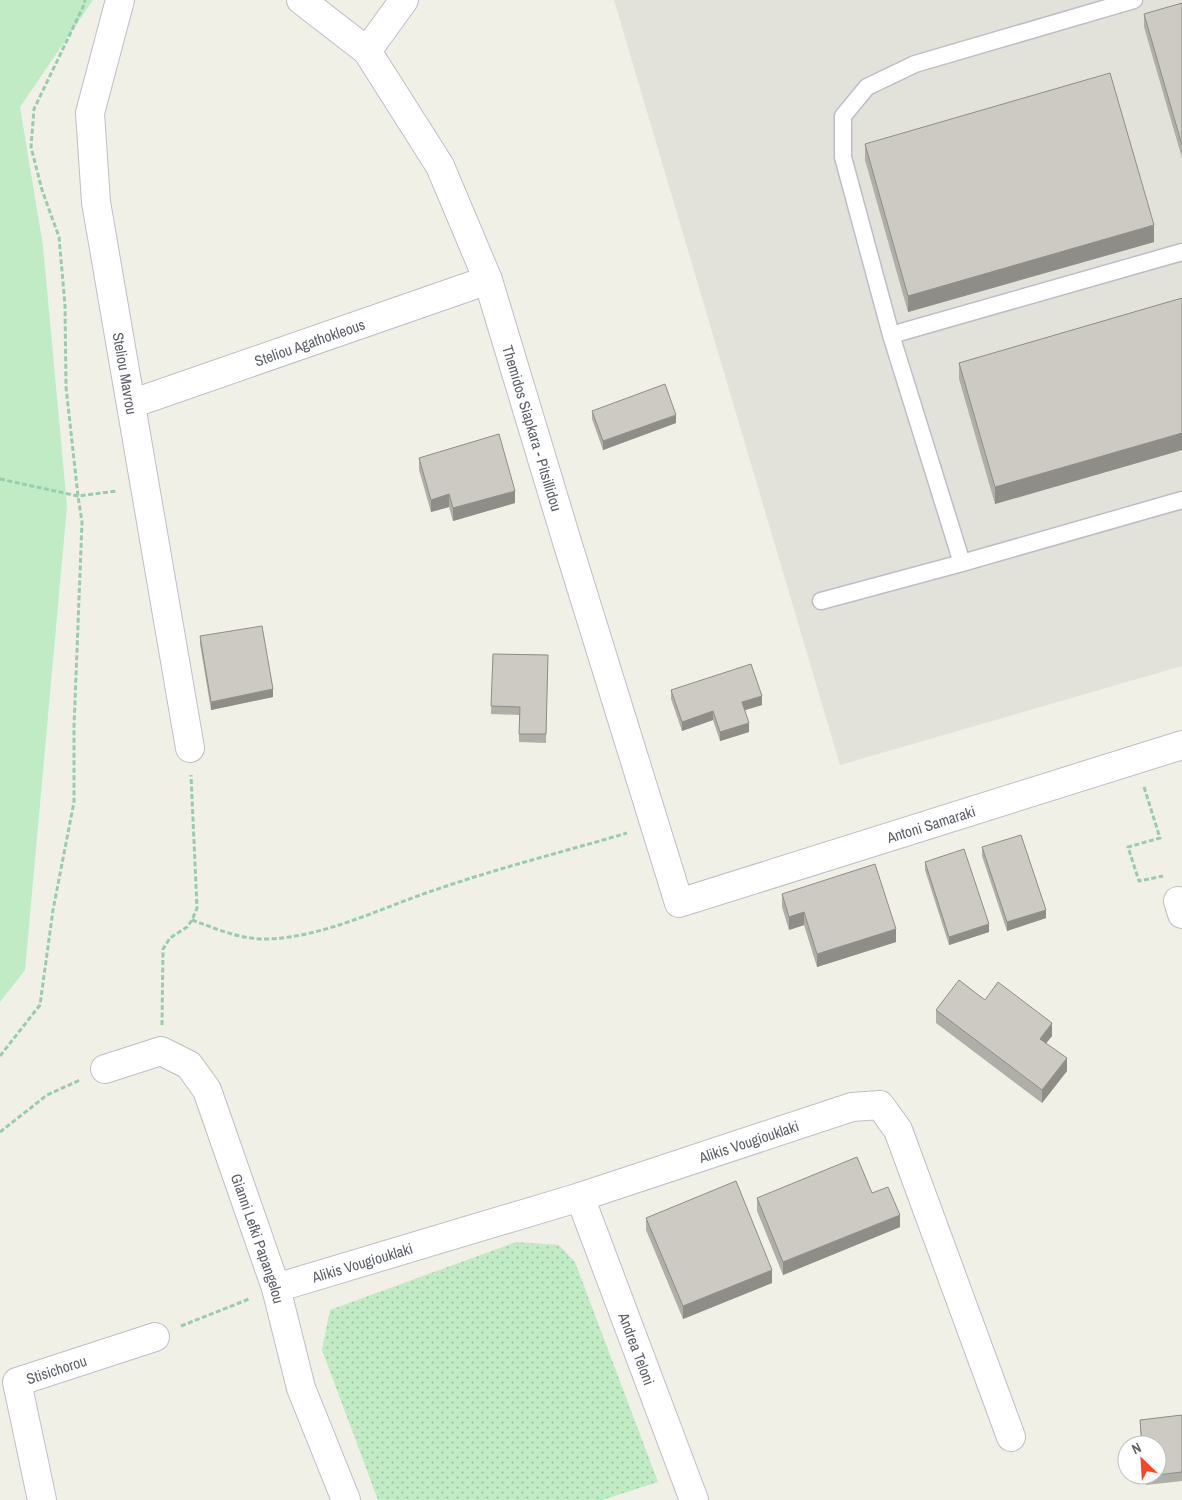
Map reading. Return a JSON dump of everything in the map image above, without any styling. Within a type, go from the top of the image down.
[{"type":"street","name":"Steliou Mavrou","points":[[120,0],[90,113],[96,202],[190,748]]},
{"type":"street","name":"Themidos Siapkara - Pitsillidou","points":[[301,0],[367,51],[440,166],[488,280],[679,902]]},
{"type":"street","points":[[367,51],[404,0]]},
{"type":"street","name":"Steliou Agathokleous","points":[[131,404],[488,280]]},
{"type":"street","name":"Antoni Samaraki","points":[[679,902],[1182,745]]},
{"type":"street","points":[[105,1069],[161,1051]]},
{"type":"street","name":"Gianni Lefki Papangelou","points":[[161,1051],[189,1065],[207,1090],[276,1288],[301,1388],[346,1500]]},
{"type":"street","name":"Alikis Vougiouklaki","points":[[276,1288],[580,1197],[852,1107],[880,1105],[898,1130],[1011,1437]]},
{"type":"street","name":"Andrea Teloni","points":[[580,1197],[694,1500]]},
{"type":"street","name":"Stisichorou","points":[[42,1500],[17,1382],[155,1337]]},
{"type":"lane","points":[[962,562],[891,335],[843,157],[843,116],[866,87],[915,64],[1134,0]]},
{"type":"lane","points":[[891,335],[1182,252]]},
{"type":"lane","points":[[821,601],[1182,500]]},
{"type":"path","points":[[0,1056],[40,1005],[53,910],[74,802],[74,727],[82,522],[66,387],[65,304],[59,237],[42,190],[31,147],[34,109],[80,15],[85,0]]},
{"type":"path","points":[[0,479],[78,496],[145,488]]},
{"type":"path","points":[[161,1051],[163,949],[170,938],[187,927],[197,908],[190,748]]},
{"type":"path","points":[[1151,810],[1160,838],[1128,847],[1139,880],[1171,874],[1180,907]]},
{"type":"path","points":[[192,920],[234,936],[267,939],[305,935],[435,890],[655,825]]},
{"type":"path","points":[[0,1132],[47,1095],[105,1069]]},
{"type":"path","points":[[155,1337],[276,1288]]},
{"type":"shaded area","points":[[614,0],[1182,0],[1182,666],[840,765]]},
{"type":"green space","points":[[0,0],[93,0],[20,107],[43,246],[67,506],[25,970],[0,1002]]},
{"type":"green space","points":[[516,1242],[559,1245],[575,1262],[658,1482],[602,1500],[378,1500],[322,1350],[330,1310]]},
{"type":"building","points":[[1182,3],[1182,145],[1144,14]]},
{"type":"building","points":[[1110,73],[1154,225],[908,296],[865,144]]},
{"type":"building","points":[[1182,298],[1182,433],[995,487],[959,363]]},
{"type":"building","points":[[665,384],[676,415],[603,441],[592,411]]},
{"type":"building","points":[[499,434],[515,491],[453,508],[449,494],[431,500],[419,458]]},
{"type":"building","points":[[262,626],[273,689],[211,702],[200,636]]},
{"type":"building","points":[[493,654],[548,655],[546,734],[519,734],[520,707],[491,706]]},
{"type":"building","points":[[751,664],[762,696],[742,702],[749,723],[720,732],[713,711],[682,722],[671,690]]},
{"type":"building","points":[[1021,835],[1046,910],[1007,922],[982,847]]},
{"type":"building","points":[[964,849],[989,924],[949,937],[925,862]]},
{"type":"building","points":[[875,864],[896,929],[817,954],[804,912],[789,917],[782,894]]},
{"type":"building","points":[[959,980],[985,1000],[998,982],[1052,1023],[1040,1039],[1067,1058],[1042,1090],[936,1010]]},
{"type":"building","points":[[857,1157],[872,1193],[888,1187],[900,1215],[783,1262],[757,1198]]},
{"type":"building","points":[[736,1181],[772,1270],[683,1306],[646,1218]]},
{"type":"building","points":[[1182,1415],[1182,1472],[1167,1474],[1167,1435],[1141,1435],[1140,1420]]}]
